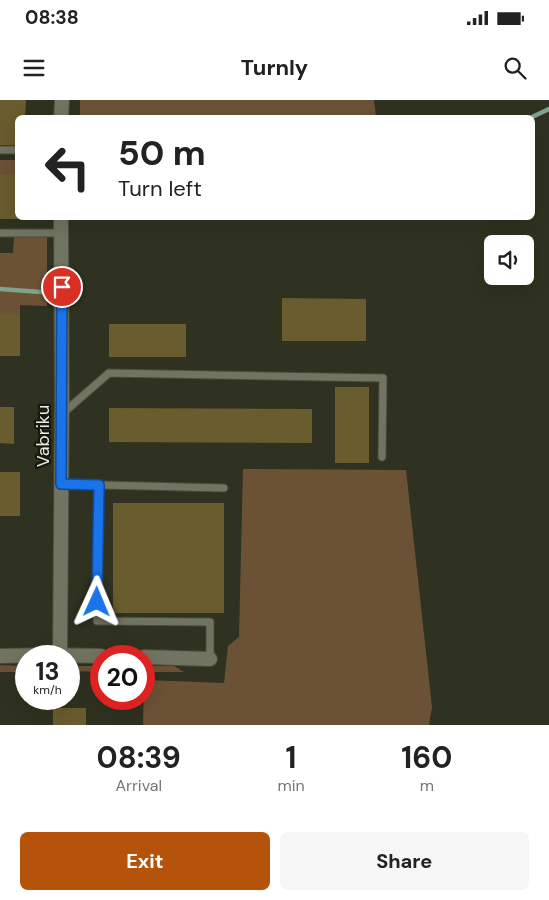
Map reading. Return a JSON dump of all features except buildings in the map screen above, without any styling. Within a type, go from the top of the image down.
[{"type":"street","points":[[61,115],[62,100]]},
{"type":"street","name":"Vabriku","points":[[60,645],[61,220]]},
{"type":"street","points":[[0,656],[15,656]]},
{"type":"street","points":[[155,658],[210,659]]},
{"type":"lane","points":[[0,150],[15,150]]},
{"type":"lane","points":[[0,233],[61,233]]},
{"type":"lane","points":[[62,415],[109,373],[383,378],[382,457]]},
{"type":"lane","points":[[61,484],[224,488]]},
{"type":"lane","points":[[99,485],[97,621],[210,622],[210,659]]},
{"type":"shaded area","points":[[80,100],[374,100],[376,115],[80,115]]},
{"type":"shaded area","points":[[0,160],[15,160],[15,175],[0,175]]},
{"type":"shaded area","points":[[47,236],[47,306],[20,305],[20,314],[0,314],[0,253],[13,253],[14,237]]},
{"type":"shaded area","points":[[243,469],[406,470],[432,707],[429,725],[143,725],[143,710],[155,710],[155,680],[224,683],[228,646],[239,637]]},
{"type":"shaded area","points":[[0,665],[15,666],[15,672],[0,672]]},
{"type":"shaded area","points":[[80,666],[90,666],[90,672],[80,671]]},
{"type":"shaded area","points":[[155,666],[174,666],[184,672],[155,672]]},
{"type":"waterway","points":[[535,116],[549,109]]},
{"type":"waterway","points":[[0,289],[41,292]]},
{"type":"route","points":[[62,287],[61,484],[99,485],[97,602]]}]
